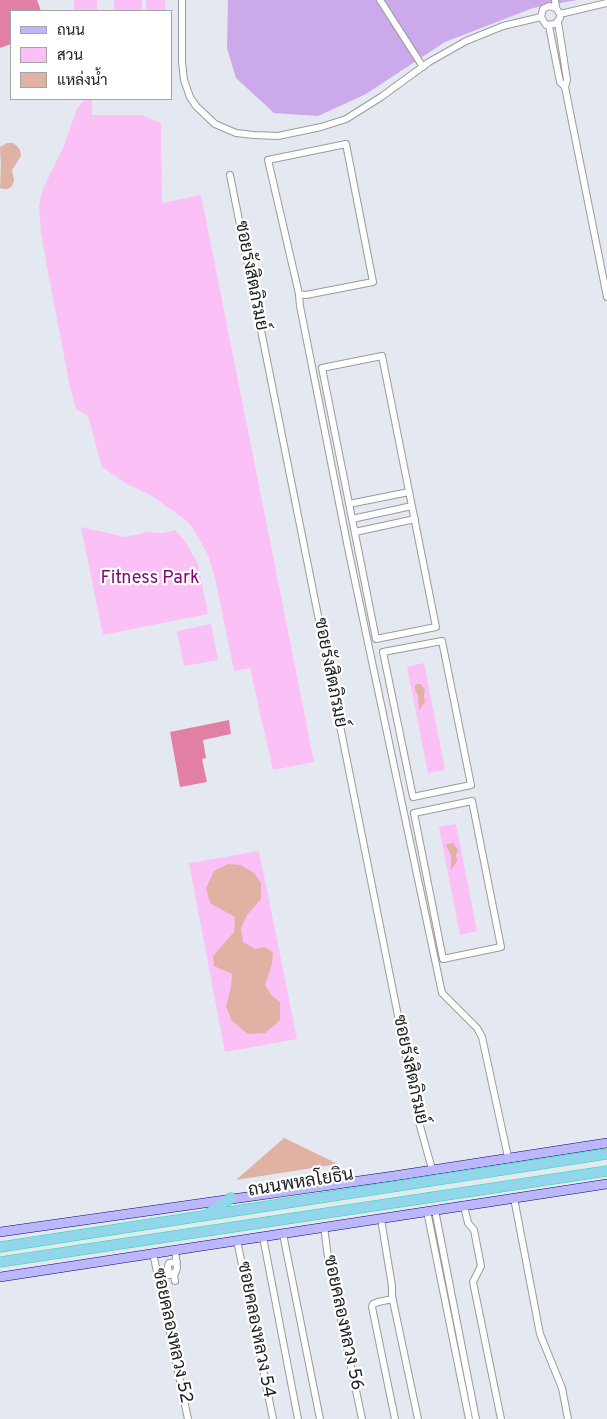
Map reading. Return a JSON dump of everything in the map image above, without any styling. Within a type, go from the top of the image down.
[{"type":"highway","name":"ถนนพหลโยธิน","points":[[0,1247],[607,1154]]},
{"type":"highway","name":"ถนนพหลโยธิน","points":[[0,1262],[607,1171]]},
{"type":"highway","points":[[205,1216],[231,1198]]},
{"type":"main road","name":"ถนนพหลโยธิน","points":[[0,1233],[607,1143]]},
{"type":"main road","points":[[0,1275],[42,1267],[50,1268],[283,1234],[607,1184]]},
{"type":"street","points":[[182,0],[182,62],[184,80],[190,97],[196,106],[215,124],[254,136],[278,136],[321,127],[346,119],[423,67],[486,32],[503,26],[541,18]]},
{"type":"street","points":[[380,0],[423,67]]},
{"type":"street","points":[[555,0],[567,80],[565,87],[607,298]]},
{"type":"street","points":[[565,87],[560,82],[549,26],[542,22],[541,13],[546,4],[558,11],[607,3]]},
{"type":"street","points":[[549,26],[558,22]]},
{"type":"street","points":[[299,294],[306,295],[373,282],[346,144],[268,160],[299,294],[349,551],[442,993],[477,1028],[482,1037],[508,1157]]},
{"type":"street","name":"ซอยรังสิตภิรมย์","points":[[230,176],[420,1126],[432,1169]]},
{"type":"street","points":[[382,356],[436,627],[376,639],[350,504],[322,368],[382,356]]},
{"type":"street","points":[[350,504],[409,492]]},
{"type":"street","points":[[352,518],[412,506]]},
{"type":"street","points":[[355,532],[415,519]]},
{"type":"street","points":[[349,551],[358,549]]},
{"type":"street","points":[[442,641],[471,785],[413,797],[398,726],[383,652],[442,641]]},
{"type":"street","points":[[386,729],[398,726]]},
{"type":"street","points":[[472,801],[501,947],[443,959],[428,886],[414,813],[472,801]]},
{"type":"street","points":[[419,888],[428,886]]},
{"type":"street","points":[[514,1198],[540,1334],[562,1388],[568,1419]]},
{"type":"street","points":[[464,1206],[468,1223],[474,1230],[481,1266],[473,1282],[501,1419]]},
{"type":"street","points":[[431,1211],[469,1419]]},
{"type":"street","points":[[431,1211],[476,1419]]},
{"type":"street","points":[[381,1219],[393,1300],[418,1419]]},
{"type":"street","name":"ซอยคลองหลวง 56","points":[[324,1227],[328,1257],[362,1419]]},
{"type":"street","points":[[283,1234],[320,1419]]},
{"type":"street","points":[[263,1236],[298,1419]]},
{"type":"street","name":"ซอยคลองหลวง 54","points":[[237,1240],[273,1419]]},
{"type":"street","points":[[174,1250],[177,1262],[174,1276],[175,1281]]},
{"type":"street","name":"ซอยคลองหลวง 52","points":[[153,1253],[188,1419]]},
{"type":"street","points":[[176,1271],[165,1275],[169,1264],[177,1262]]},
{"type":"street","points":[[393,1300],[378,1302],[373,1304],[372,1307],[395,1419]]},
{"type":"shaded area","points":[[0,0],[37,0],[41,10],[10,10],[10,44],[0,48]]},
{"type":"shaded area","points":[[228,0],[577,0],[533,8],[445,42],[366,94],[318,116],[274,113],[236,78],[227,48]]},
{"type":"shaded area","points":[[229,720],[231,734],[203,740],[206,758],[202,759],[207,782],[180,787],[170,732]]},
{"type":"green space","points":[[74,0],[97,0],[97,10],[74,10]]},
{"type":"green space","points":[[114,0],[142,0],[142,10],[114,10]]},
{"type":"green space","points":[[146,0],[165,0],[165,10],[146,10]]},
{"type":"green space","points":[[85,100],[92,100],[92,115],[141,115],[161,123],[162,203],[201,195],[314,762],[273,770],[250,668],[234,671],[215,578],[208,555],[193,528],[186,520],[152,496],[127,484],[102,467],[88,416],[76,409],[47,267],[39,207],[42,191],[64,146],[77,108]]},
{"type":"green space","name":"Fitness Park","points":[[81,527],[125,537],[148,532],[163,533],[175,530],[185,541],[198,564],[208,614],[103,635]]},
{"type":"green space","points":[[211,624],[218,660],[184,666],[177,631]]},
{"type":"green space","points":[[424,663],[445,770],[428,773],[407,667]]},
{"type":"green space","points":[[456,824],[477,931],[460,935],[439,827]]},
{"type":"green space","points":[[259,851],[297,1039],[225,1052],[189,863]]},
{"type":"water","points":[[7,143],[13,143],[17,146],[21,156],[12,170],[14,180],[12,186],[8,189],[3,189],[0,188],[0,147]]},
{"type":"water","points":[[417,684],[421,684],[425,690],[425,702],[419,710],[418,696],[415,689]]},
{"type":"water","points":[[453,843],[458,850],[456,855],[457,861],[451,870],[451,855],[446,846]]},
{"type":"water","points":[[228,864],[241,865],[254,873],[261,883],[261,899],[247,915],[241,928],[243,942],[255,949],[264,947],[273,952],[272,964],[265,985],[272,996],[280,1002],[280,1020],[265,1033],[248,1034],[232,1021],[226,1006],[232,974],[214,966],[213,956],[234,932],[235,917],[210,903],[206,888],[214,871]]},
{"type":"water","points":[[284,1138],[338,1164],[236,1180]]}]
